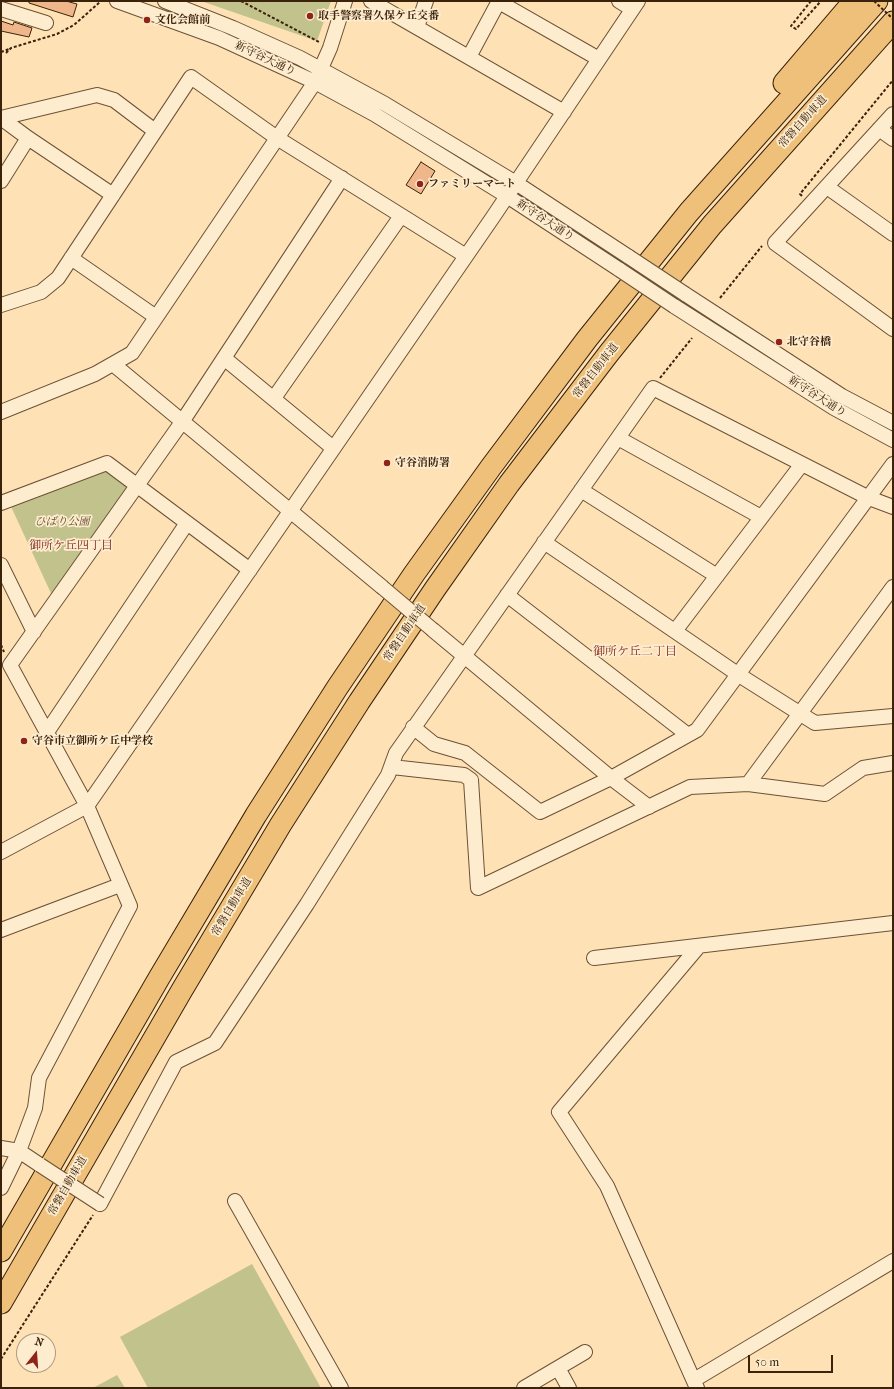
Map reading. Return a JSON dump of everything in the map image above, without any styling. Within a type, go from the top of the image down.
[{"type":"highway","points":[[1,1251],[159,978],[256,815],[337,688],[414,574],[490,468],[587,339],[689,212],[776,93],[854,1]]},
{"type":"highway","points":[[689,212],[878,1]]},
{"type":"highway","name":"常磐自動車道","points":[[1,1303],[182,990],[281,824],[359,702],[440,583],[514,477],[609,354],[712,225],[893,22]]},
{"type":"street","name":"新守谷大通り","points":[[117,1],[219,38],[315,82],[374,114],[507,196],[674,306],[834,408],[893,440]]},
{"type":"street","name":"新守谷大通り","points":[[165,1],[233,28],[322,69],[392,108],[516,183],[842,396],[893,423]]},
{"type":"street","points":[[1,412],[95,374],[132,353],[315,82],[322,69],[345,1]]},
{"type":"street","points":[[371,1],[564,112]]},
{"type":"street","points":[[417,27],[426,1]]},
{"type":"street","points":[[469,57],[499,1],[599,60]]},
{"type":"street","points":[[1,852],[87,806],[516,183],[635,5],[619,1]]},
{"type":"street","points":[[1,9],[46,23]]},
{"type":"street","points":[[1,305],[41,292],[58,278],[191,77],[277,138],[466,256]]},
{"type":"street","points":[[1,118],[97,95],[114,100],[155,131]]},
{"type":"street","points":[[893,114],[775,243],[893,330]]},
{"type":"street","points":[[1,118],[113,195]]},
{"type":"street","points":[[880,129],[893,139]]},
{"type":"street","points":[[1,181],[28,138]]},
{"type":"street","points":[[1,1188],[19,1151],[35,1108],[39,1078],[130,906],[87,806],[10,665],[182,422],[342,178]]},
{"type":"street","points":[[827,187],[893,234]]},
{"type":"street","points":[[274,398],[401,216]]},
{"type":"street","points":[[71,258],[156,317]]},
{"type":"street","points":[[224,358],[333,448]]},
{"type":"street","points":[[113,364],[611,778],[649,807]]},
{"type":"street","points":[[1,1148],[19,1151],[100,1204],[176,1062],[215,1044],[307,904],[392,768],[396,753],[413,727],[465,656],[653,388],[869,498],[893,507]]},
{"type":"street","points":[[618,438],[761,517]]},
{"type":"street","points":[[1,503],[107,464],[250,570]]},
{"type":"street","points":[[675,632],[802,464]]},
{"type":"street","points":[[413,727],[434,744],[465,752],[540,812],[611,778],[697,730],[893,464]]},
{"type":"street","points":[[581,490],[717,576]]},
{"type":"street","points":[[47,732],[188,523]]},
{"type":"street","points":[[544,542],[739,675],[815,723],[888,717],[893,703]]},
{"type":"street","points":[[1,565],[34,632]]},
{"type":"street","points":[[748,784],[893,587]]},
{"type":"street","points":[[507,595],[688,735]]},
{"type":"street","points":[[392,768],[464,775],[471,780],[478,888],[690,786],[748,784],[825,794],[863,768],[893,763]]},
{"type":"street","points":[[1,930],[120,885]]},
{"type":"street","points":[[594,958],[893,923]]},
{"type":"street","points":[[699,946],[559,1112],[607,1186],[696,1384],[893,1261]]},
{"type":"street","points":[[235,1201],[341,1388]]},
{"type":"street","points":[[524,1388],[585,1352]]},
{"type":"street","points":[[558,1368],[569,1388]]},
{"type":"path","points":[[240,1],[322,43]]},
{"type":"path","points":[[811,1],[792,26],[796,29],[821,1]]},
{"type":"path","points":[[874,1],[893,19]]},
{"type":"path","points":[[1,52],[11,48]]},
{"type":"path","points":[[804,198],[800,194],[893,80]]},
{"type":"path","points":[[720,298],[766,242],[775,243]]},
{"type":"path","points":[[653,388],[692,338]]},
{"type":"path","points":[[1,1359],[100,1204]]},
{"type":"green space","points":[[201,1],[331,1],[317,41]]},
{"type":"green space","name":"ひばり公園","points":[[107,463],[137,486],[55,602],[8,500]]},
{"type":"green space","points":[[252,1264],[321,1388],[148,1388],[120,1337]]},
{"type":"green space","points":[[117,1375],[125,1388],[93,1388]]},
{"type":"building","points":[[29,1],[66,1],[77,4],[73,17],[29,3]]},
{"type":"building","points":[[1,21],[13,25],[14,22],[32,28],[29,37],[1,31]]},
{"type":"building","points":[[421,162],[435,171],[421,194],[406,185]]},
{"type":"place","name":"取手警察署久保ケ丘交番","points":[[310,16]]},
{"type":"place","name":"文化会館前","points":[[147,20]]},
{"type":"place","name":"ファミリーマート","points":[[420,184]]},
{"type":"place","name":"北守谷橋","points":[[779,342]]},
{"type":"place","name":"守谷消防署","points":[[387,463]]},
{"type":"place","name":"守谷市立御所ケ丘中学校","points":[[24,741]]},
{"type":"district","name":"御所ケ丘四丁目","points":[[71,546]]},
{"type":"district","name":"御所ケ丘二丁目","points":[[635,652]]}]
